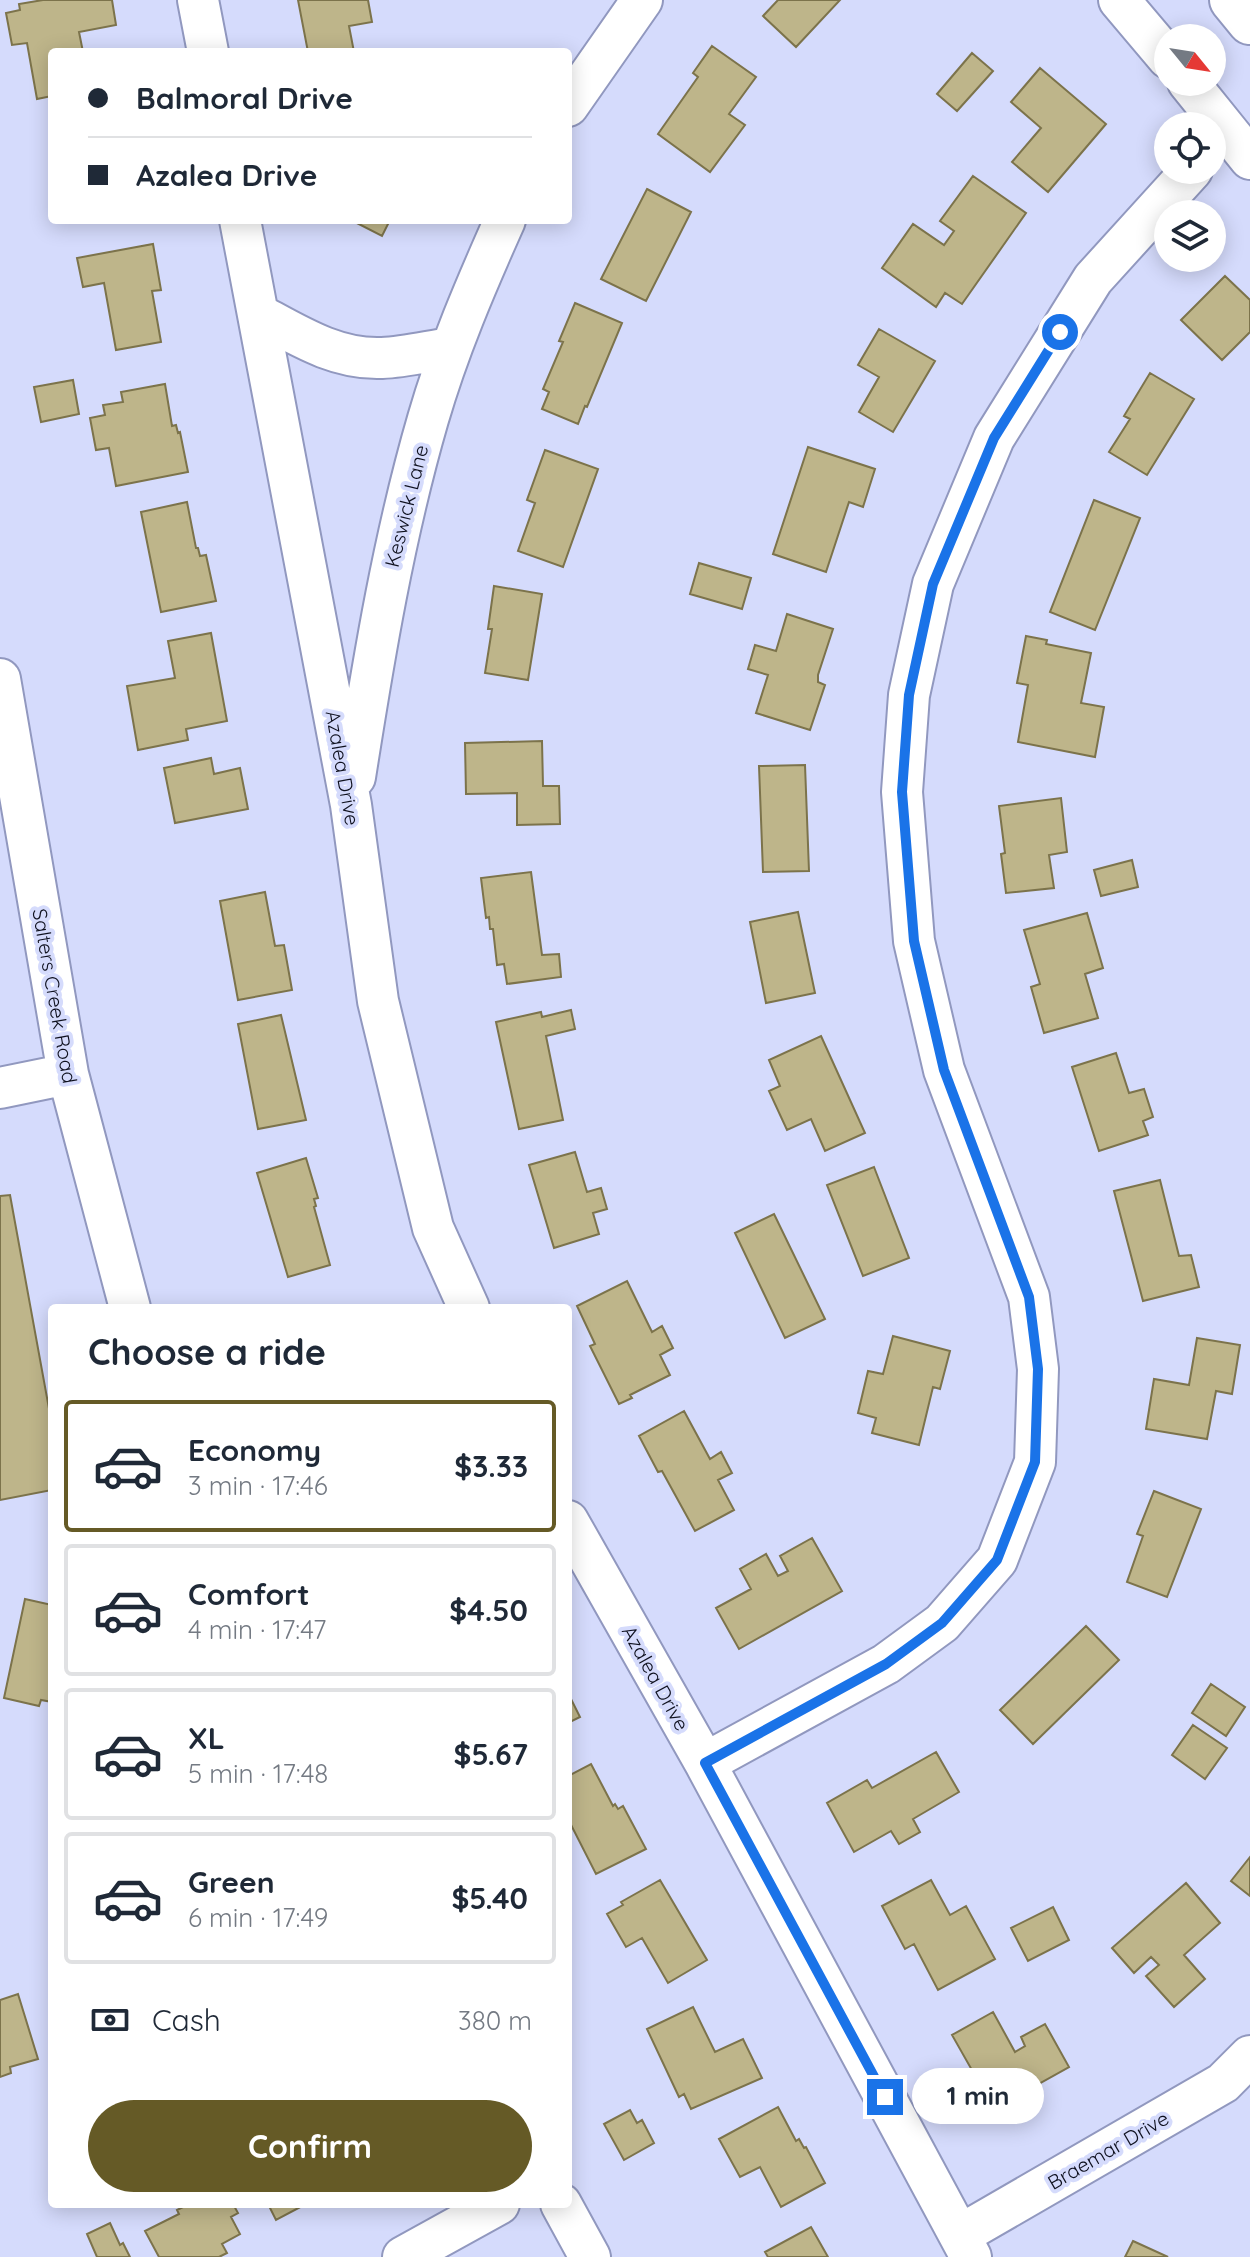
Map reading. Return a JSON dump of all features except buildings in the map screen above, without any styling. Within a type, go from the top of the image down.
[{"type":"highway","points":[[1232,0],[1250,22]]},
{"type":"street","points":[[198,0],[207,48]]},
{"type":"street","points":[[572,100],[642,0]]},
{"type":"street","points":[[1119,0],[1154,41]]},
{"type":"street","points":[[1197,96],[1230,146]]},
{"type":"street","points":[[705,1763],[886,1664],[942,1623],[997,1560],[1035,1462],[1038,1369],[1029,1297],[944,1070],[914,941],[902,792],[909,695],[933,584],[994,438],[1093,279],[1179,184]]},
{"type":"street","name":"Azalea Drive","points":[[241,224],[351,805],[378,1001],[433,1228],[467,1304]]},
{"type":"street","name":"Keswick Lane","points":[[351,805],[377,635],[393,556],[425,432],[451,348],[503,224]]},
{"type":"street","points":[[258,314],[313,343],[357,356],[380,358],[451,348]]},
{"type":"street","name":"Salters Creek Road","points":[[0,679],[68,1074],[129,1304]]},
{"type":"street","points":[[0,1088],[68,1074]]},
{"type":"street","name":"Azalea Drive","points":[[572,1528],[705,1763],[966,2246]]},
{"type":"street","name":"Braemar Drive","points":[[966,2246],[1223,2083],[1250,2056]]},
{"type":"street","points":[[403,2257],[492,2208]]},
{"type":"street","points":[[563,2208],[590,2257]]},
{"type":"route","points":[[885,2097],[705,1763],[886,1664],[942,1623],[997,1560],[1035,1462],[1038,1369],[1029,1297],[944,1070],[914,941],[902,792],[909,695],[933,584],[994,438],[1060,332]]}]
